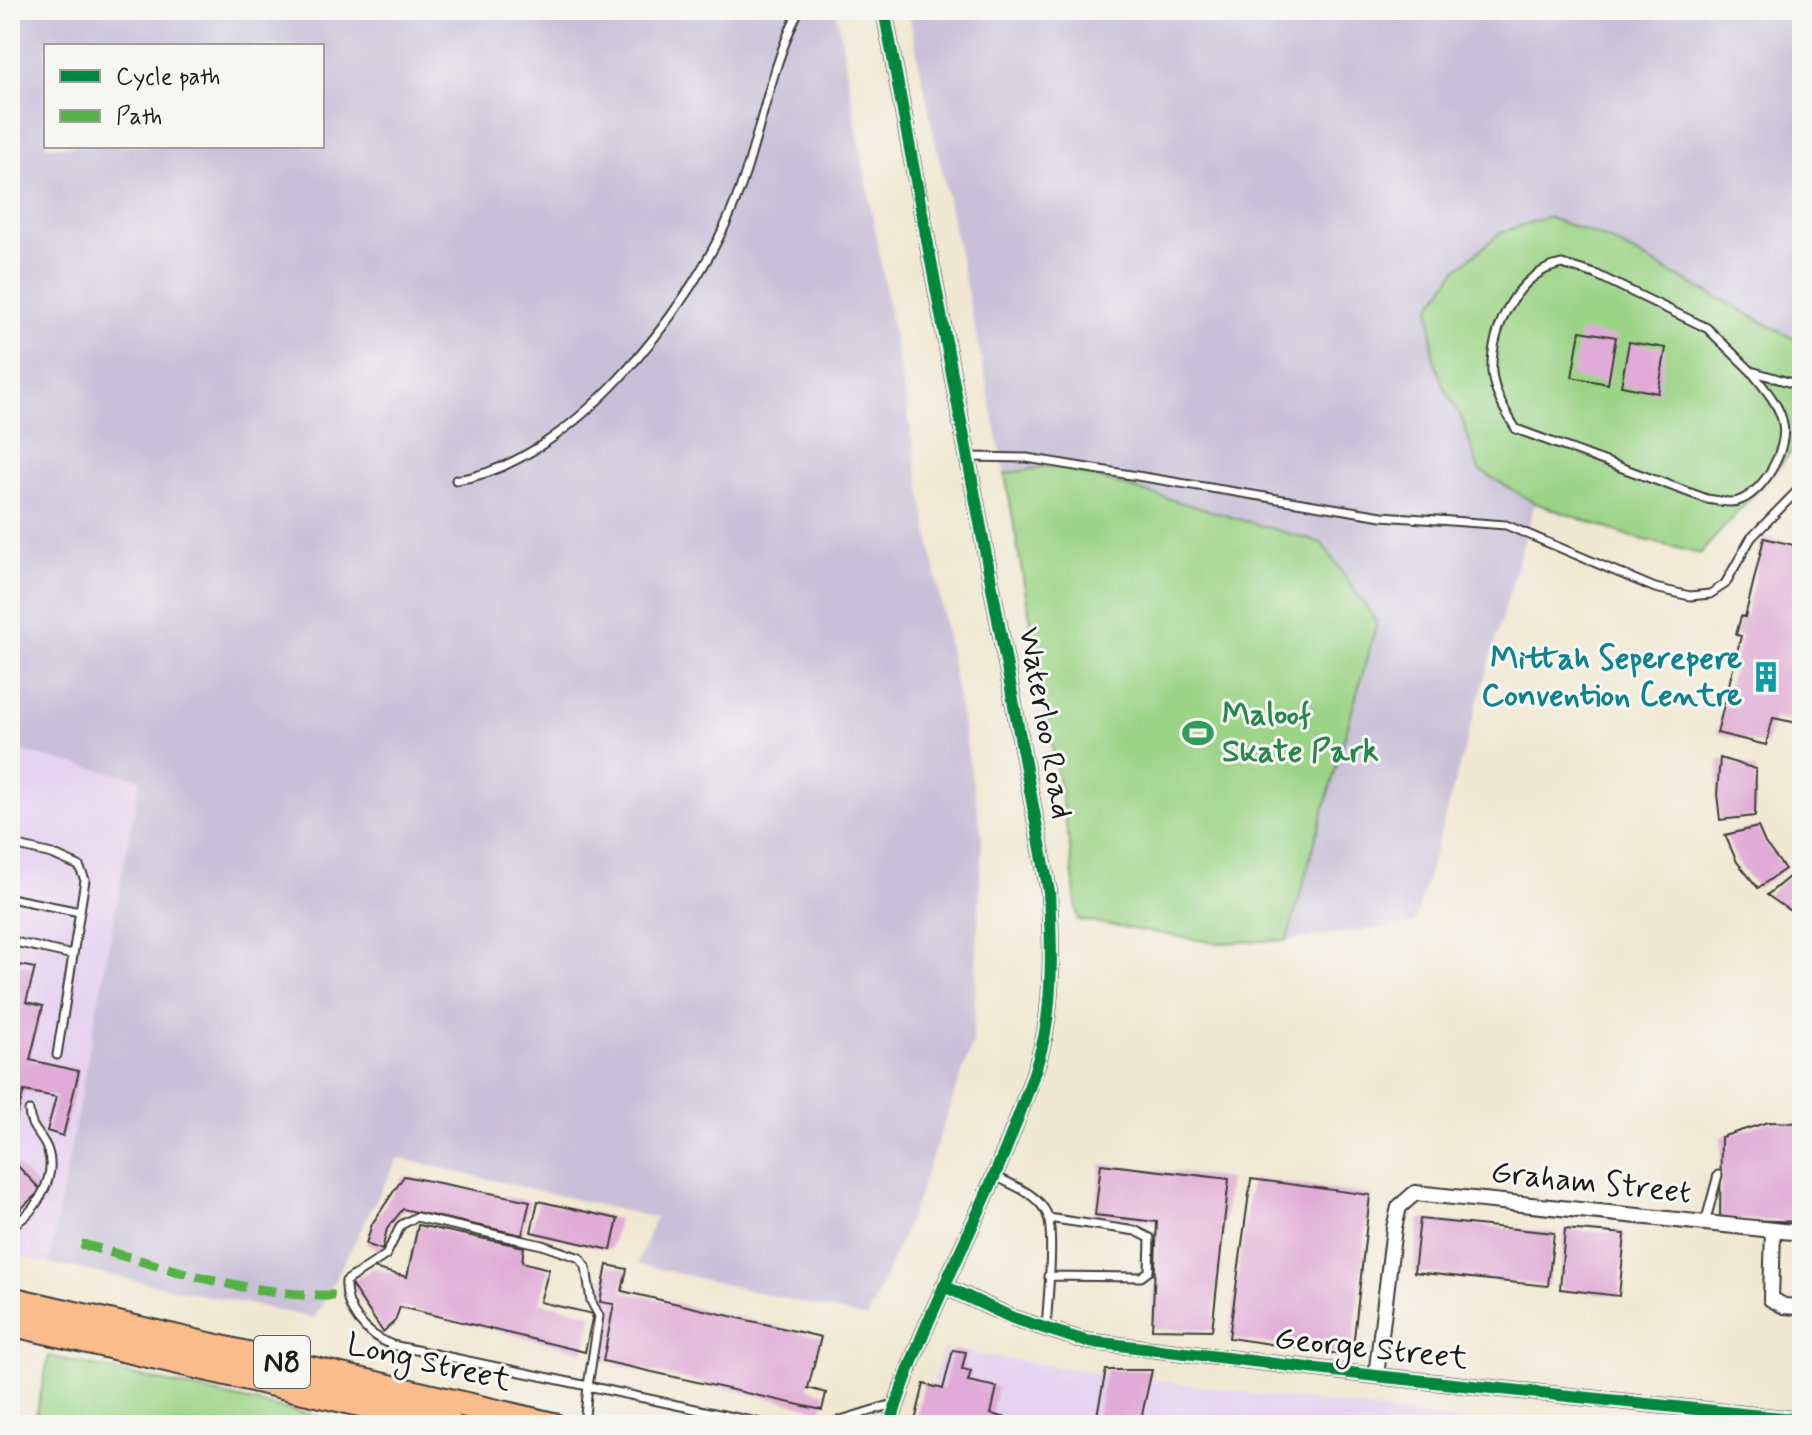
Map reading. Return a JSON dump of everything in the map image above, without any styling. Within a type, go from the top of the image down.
[{"type":"highway","name":"Long Street","points":[[10,1299],[553,1425]]},
{"type":"highway","name":"Long Street","points":[[10,1323],[451,1425]]},
{"type":"street","name":"Waterloo Road","points":[[884,10],[970,457],[1049,892],[1051,925],[1046,1028],[1025,1098],[995,1176],[907,1366],[890,1425]]},
{"type":"street","name":"Graham Street","points":[[1376,1376],[1394,1228],[1399,1207],[1415,1193],[1802,1233]]},
{"type":"street","points":[[1773,1230],[1771,1299],[1784,1306],[1797,1307]]},
{"type":"street","name":"George Street","points":[[944,1286],[1046,1330],[1085,1341],[1190,1356],[1801,1421]]},
{"type":"lane","points":[[456,480],[501,469],[582,414],[620,379],[676,308],[716,244],[732,210],[771,76],[799,10]]},
{"type":"lane","points":[[1751,371],[1776,406],[1784,425],[1769,473],[1745,498],[1734,503],[1707,499],[1516,429],[1496,392],[1492,372],[1500,330],[1514,295],[1538,275],[1562,264],[1595,274],[1707,328],[1751,371],[1802,386]]},
{"type":"lane","points":[[970,457],[1027,458],[1382,516],[1506,525],[1655,588],[1690,596],[1710,594],[1725,584],[1751,538],[1802,486]]},
{"type":"lane","points":[[10,844],[52,854],[79,866],[85,880],[57,1055]]},
{"type":"lane","points":[[10,898],[80,912]]},
{"type":"lane","points":[[10,941],[73,955]]},
{"type":"lane","points":[[10,1226],[36,1203],[44,1189],[51,1163],[47,1147],[32,1129],[29,1111]]},
{"type":"lane","points":[[1705,1223],[1718,1175]]},
{"type":"lane","points":[[995,1176],[1025,1191],[1047,1213],[1046,1330]]},
{"type":"lane","points":[[584,1425],[588,1386],[599,1316],[587,1288],[584,1262],[572,1254],[409,1218],[401,1225],[386,1255],[346,1281],[345,1295],[351,1307],[376,1338],[588,1386],[770,1425]]},
{"type":"lane","points":[[1048,1218],[1136,1231],[1150,1238],[1152,1244],[1149,1271],[1141,1277],[1048,1276]]},
{"type":"lane","points":[[825,1425],[896,1403]]},
{"type":"shaded area","points":[[10,10],[836,10],[982,835],[973,1042],[912,1213],[867,1318],[638,1264],[655,1218],[398,1158],[315,1318],[49,1263],[140,779],[10,749]]},
{"type":"shaded area","points":[[908,10],[1802,10],[1802,343],[1610,240],[1547,217],[1499,233],[1457,269],[1430,307],[1433,355],[1443,385],[1462,419],[1479,470],[1535,503],[1414,924],[1287,940],[1377,623],[1052,465],[1005,473]]},
{"type":"shaded area","points":[[10,749],[140,778],[49,1263],[10,1254]]},
{"type":"shaded area","points":[[943,1349],[1057,1367],[1486,1425],[922,1425]]},
{"type":"green space","points":[[1547,217],[1610,240],[1802,343],[1802,440],[1700,554],[1629,536],[1535,503],[1479,470],[1462,419],[1443,385],[1433,355],[1430,307],[1457,269],[1500,233]]},
{"type":"green space","name":"Maloof Skate Park","points":[[1051,465],[1322,543],[1377,623],[1287,940],[1217,943],[1078,920],[1069,842],[1005,474]]},
{"type":"green space","points":[[49,1356],[356,1425],[34,1425]]},
{"type":"building","points":[[1580,331],[1616,337],[1608,384],[1572,377]]},
{"type":"building","points":[[1629,342],[1666,348],[1658,393],[1621,386]]},
{"type":"building","name":"Mittah Seperepere Convention Centre","points":[[1764,538],[1802,547],[1802,724],[1773,718],[1766,745],[1717,733],[1741,636],[1736,635],[1741,616],[1745,617]]},
{"type":"building","points":[[1720,758],[1756,769],[1755,816],[1720,820],[1717,794]]},
{"type":"building","points":[[1758,827],[1765,843],[1785,869],[1758,888],[1737,862],[1725,835]]},
{"type":"building","points":[[1790,876],[1802,884],[1802,919],[1767,895]]},
{"type":"building","points":[[10,963],[35,968],[26,1002],[43,1006],[30,1060],[79,1071],[63,1136],[47,1131],[56,1097],[24,1091],[10,1139]]},
{"type":"building","points":[[1768,1122],[1802,1123],[1802,1222],[1720,1219],[1721,1137]]},
{"type":"building","points":[[10,1158],[41,1190],[10,1219]]},
{"type":"building","points":[[1101,1164],[1229,1179],[1212,1330],[1152,1329],[1157,1222],[1095,1215]]},
{"type":"building","points":[[404,1176],[530,1201],[522,1235],[403,1209],[387,1229],[382,1250],[366,1244],[372,1224]]},
{"type":"building","points":[[1251,1179],[1370,1195],[1352,1356],[1229,1338]]},
{"type":"building","points":[[538,1201],[618,1219],[611,1250],[531,1232]]},
{"type":"building","points":[[1420,1219],[1554,1233],[1548,1286],[1414,1272]]},
{"type":"building","points":[[418,1225],[524,1247],[522,1262],[549,1269],[540,1302],[593,1314],[585,1352],[400,1307],[395,1321],[383,1332],[350,1283],[373,1268],[407,1277]]},
{"type":"building","points":[[1565,1229],[1625,1234],[1619,1296],[1560,1289]]},
{"type":"building","points":[[607,1265],[627,1269],[622,1291],[821,1337],[808,1388],[826,1393],[822,1410],[603,1361],[614,1304],[600,1302]]},
{"type":"building","points":[[953,1350],[966,1352],[962,1369],[971,1371],[968,1381],[997,1387],[991,1414],[1035,1425],[914,1425],[924,1384],[943,1389]]},
{"type":"building","points":[[1106,1370],[1152,1370],[1141,1419],[1166,1425],[1095,1425]]},
{"type":"marked path","points":[[81,1244],[245,1287],[312,1295],[345,1295]]},
{"type":"cycle path","points":[[884,10],[1049,892],[1051,960],[1046,1027],[1030,1086],[1002,1159],[918,1347],[890,1425]]},
{"type":"cycle path","points":[[944,1286],[1013,1318],[1085,1341],[1376,1376],[1802,1420]]},
{"type":"place","name":"Mittah Seperepere Convention Centre","points":[[1766,677]]},
{"type":"place","name":"Maloof Skate Park","points":[[1198,733]]}]
